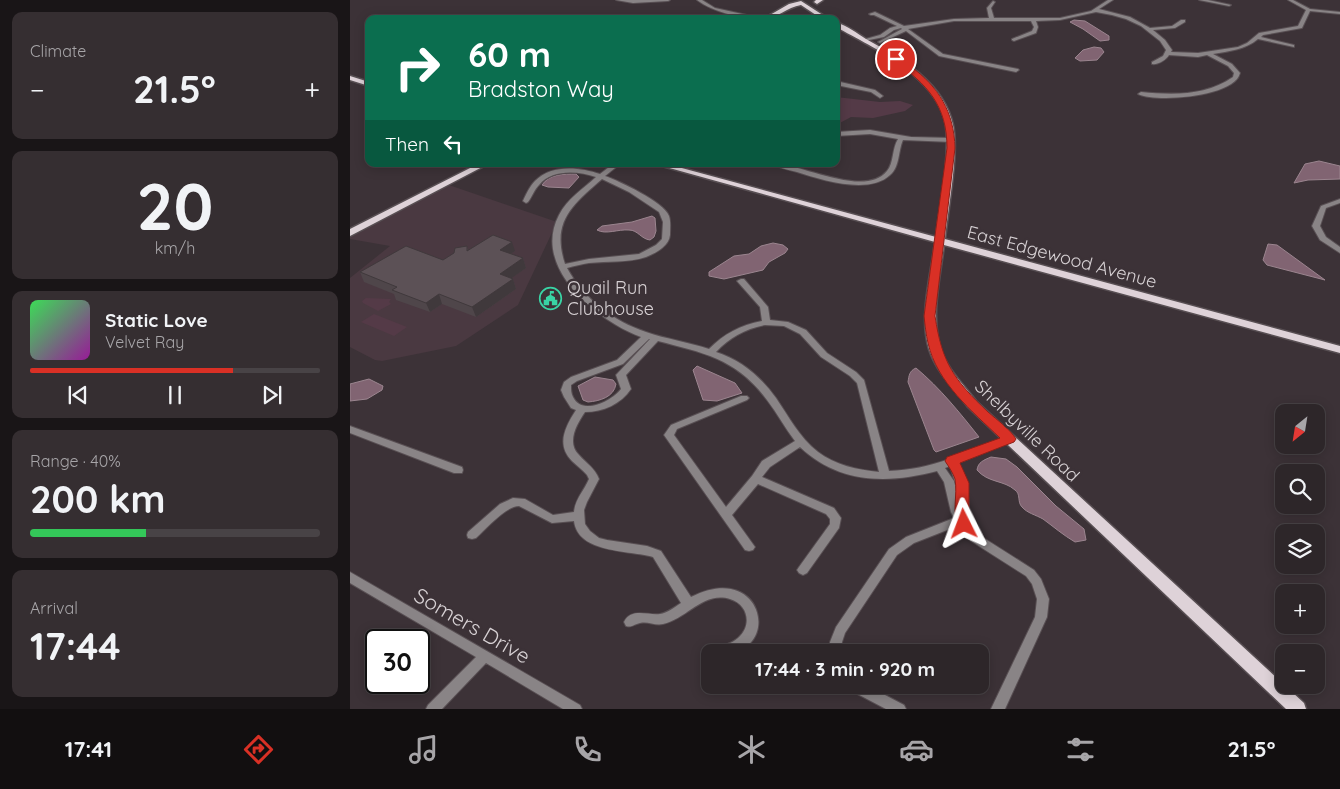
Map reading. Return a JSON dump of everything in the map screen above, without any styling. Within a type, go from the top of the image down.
[{"type":"main road","points":[[772,15],[800,2],[816,3],[824,15]]},
{"type":"main road","name":"Shelbyville Road","points":[[840,26],[908,68],[933,91],[948,117],[952,140],[930,318],[935,350],[956,386],[968,400],[1298,709]]},
{"type":"main road","points":[[351,79],[365,83]]},
{"type":"main road","points":[[351,232],[478,167]]},
{"type":"main road","name":"East Edgewood Avenue","points":[[670,167],[1340,350]]},
{"type":"street","points":[[618,0],[633,2],[668,0]]},
{"type":"street","points":[[699,0],[714,8],[746,15]]},
{"type":"street","points":[[867,42],[890,39],[903,28],[945,21],[1033,20],[1070,17],[1096,10],[1111,0]]},
{"type":"street","points":[[1201,0],[1229,5]]},
{"type":"street","points":[[1292,1],[1305,1]]},
{"type":"street","points":[[1292,1],[1309,10],[1340,13]]},
{"type":"street","points":[[992,20],[988,8],[993,2]]},
{"type":"street","points":[[1096,10],[1131,18],[1150,29],[1167,45],[1168,53],[1164,58],[1154,63]]},
{"type":"street","points":[[1168,53],[1187,55],[1244,47],[1263,33],[1300,27],[1309,10]]},
{"type":"street","points":[[872,14],[875,13],[903,28],[941,55],[1016,70]]},
{"type":"street","points":[[1014,40],[1035,31],[1036,28],[1033,20]]},
{"type":"street","points":[[1150,29],[1171,27],[1183,21]]},
{"type":"street","points":[[1256,37],[1292,46]]},
{"type":"street","points":[[1141,94],[1189,95],[1210,90],[1232,82],[1236,78],[1238,73],[1234,68],[1207,53]]},
{"type":"street","points":[[840,84],[874,91],[880,96]]},
{"type":"street","points":[[840,134],[870,132],[901,138],[952,140]]},
{"type":"street","points":[[786,167],[842,182],[872,182],[885,177],[890,172],[901,138]]},
{"type":"street","points":[[604,167],[577,195],[563,215],[556,232],[555,246],[562,267],[572,283],[593,305],[616,322],[651,337],[710,353],[738,366],[757,381],[800,443],[822,461],[840,469],[856,473],[885,476],[911,474],[939,466],[1010,439]]},
{"type":"street","points":[[595,175],[611,167]]},
{"type":"street","points":[[526,201],[538,182],[546,176],[568,172],[595,175],[618,182],[663,212],[667,220],[666,239],[655,250],[640,256],[590,261],[562,267]]},
{"type":"street","points":[[1340,201],[1323,207],[1316,226],[1323,238],[1340,251]]},
{"type":"street","points":[[741,281],[764,307],[766,324]]},
{"type":"street","points":[[710,353],[732,334],[749,327],[782,323],[798,328],[810,337],[824,355],[856,376],[861,382],[885,476]]},
{"type":"street","points":[[651,337],[622,376],[626,389],[623,395],[592,408],[582,409],[573,405],[566,390],[569,383],[620,362],[651,337]]},
{"type":"street","points":[[744,398],[674,427],[669,433],[670,437],[750,547]]},
{"type":"street","points":[[582,409],[569,431],[568,446],[571,454],[589,470],[594,479],[582,500],[579,516],[586,533],[601,543],[657,554],[689,605]]},
{"type":"street","points":[[350,429],[458,470]]},
{"type":"street","points":[[726,514],[756,479],[766,464],[800,443]]},
{"type":"street","points":[[952,461],[961,476],[962,519]]},
{"type":"street","points":[[939,466],[948,481],[956,512],[969,532],[1030,573],[1037,582],[1043,599],[1041,617],[998,709]]},
{"type":"street","points":[[756,479],[830,511],[836,518],[835,525],[803,570]]},
{"type":"street","points":[[472,535],[513,502],[521,502],[552,519],[579,516]]},
{"type":"street","points":[[836,644],[840,631],[890,554],[910,540],[962,519]]},
{"type":"street","name":"Somers Drive","points":[[350,578],[575,709]]},
{"type":"street","points":[[630,622],[639,617],[662,619],[711,595],[722,593],[735,595],[751,607],[753,624],[750,634],[739,644]]},
{"type":"street","points":[[433,709],[485,656]]},
{"type":"street","points":[[870,694],[899,709]]},
{"type":"shaded area","points":[[1074,20],[1085,21],[1109,36],[1109,40],[1100,41],[1070,22]]},
{"type":"shaded area","points":[[1094,47],[1101,48],[1104,52],[1097,60],[1080,61],[1075,58],[1083,50]]},
{"type":"shaded area","points":[[840,97],[880,102],[900,101],[913,105],[905,111],[873,118],[851,117],[840,123]]},
{"type":"shaded area","points":[[1319,161],[1340,166],[1340,179],[1308,180],[1294,183],[1305,164]]},
{"type":"shaded area","points":[[576,174],[579,177],[569,188],[542,185],[553,177]]},
{"type":"shaded area","points":[[446,184],[557,222],[518,305],[456,346],[382,361],[375,360],[350,347],[350,278],[390,246],[350,239],[350,233]]},
{"type":"shaded area","points":[[652,216],[655,218],[656,231],[654,237],[650,240],[632,230],[604,232],[597,230],[602,226],[632,222]]},
{"type":"shaded area","points":[[773,243],[783,245],[788,249],[785,253],[769,262],[763,270],[724,279],[709,276],[709,272],[734,256],[749,254],[761,246]]},
{"type":"shaded area","points":[[1268,244],[1277,245],[1325,280],[1267,265],[1263,260]]},
{"type":"shaded area","points":[[366,298],[391,299],[389,302],[391,304],[378,311],[363,303],[362,301]]},
{"type":"shaded area","points":[[374,314],[407,327],[394,336],[361,322]]},
{"type":"shaded area","points":[[697,366],[735,383],[742,393],[717,401],[703,400],[693,370]]},
{"type":"shaded area","points":[[916,368],[941,392],[979,437],[936,452],[934,450],[908,382],[911,372]]},
{"type":"shaded area","points":[[595,377],[613,380],[616,384],[615,388],[602,399],[588,402],[583,400],[578,386]]},
{"type":"shaded area","points":[[369,379],[383,386],[382,390],[367,399],[350,401],[350,384]]},
{"type":"shaded area","points":[[991,457],[1006,459],[1017,467],[1056,506],[1084,529],[1086,540],[1075,542],[1043,519],[1024,509],[1017,492],[1011,487],[981,474],[977,470],[980,463]]},
{"type":"building","points":[[493,235],[512,242],[500,250],[523,258],[500,274],[513,279],[472,307],[439,294],[426,303],[392,290],[397,287],[360,272],[406,246],[443,260],[454,253],[455,248],[467,246],[467,251]]},
{"type":"place","name":"Quail Run Clubhouse","points":[[551,298]]},
{"type":"route","points":[[896,59],[915,73],[933,91],[948,117],[951,129],[951,148],[930,316],[933,344],[941,364],[953,382],[968,400],[1010,439],[952,461],[961,476],[962,519],[964,524]]}]
